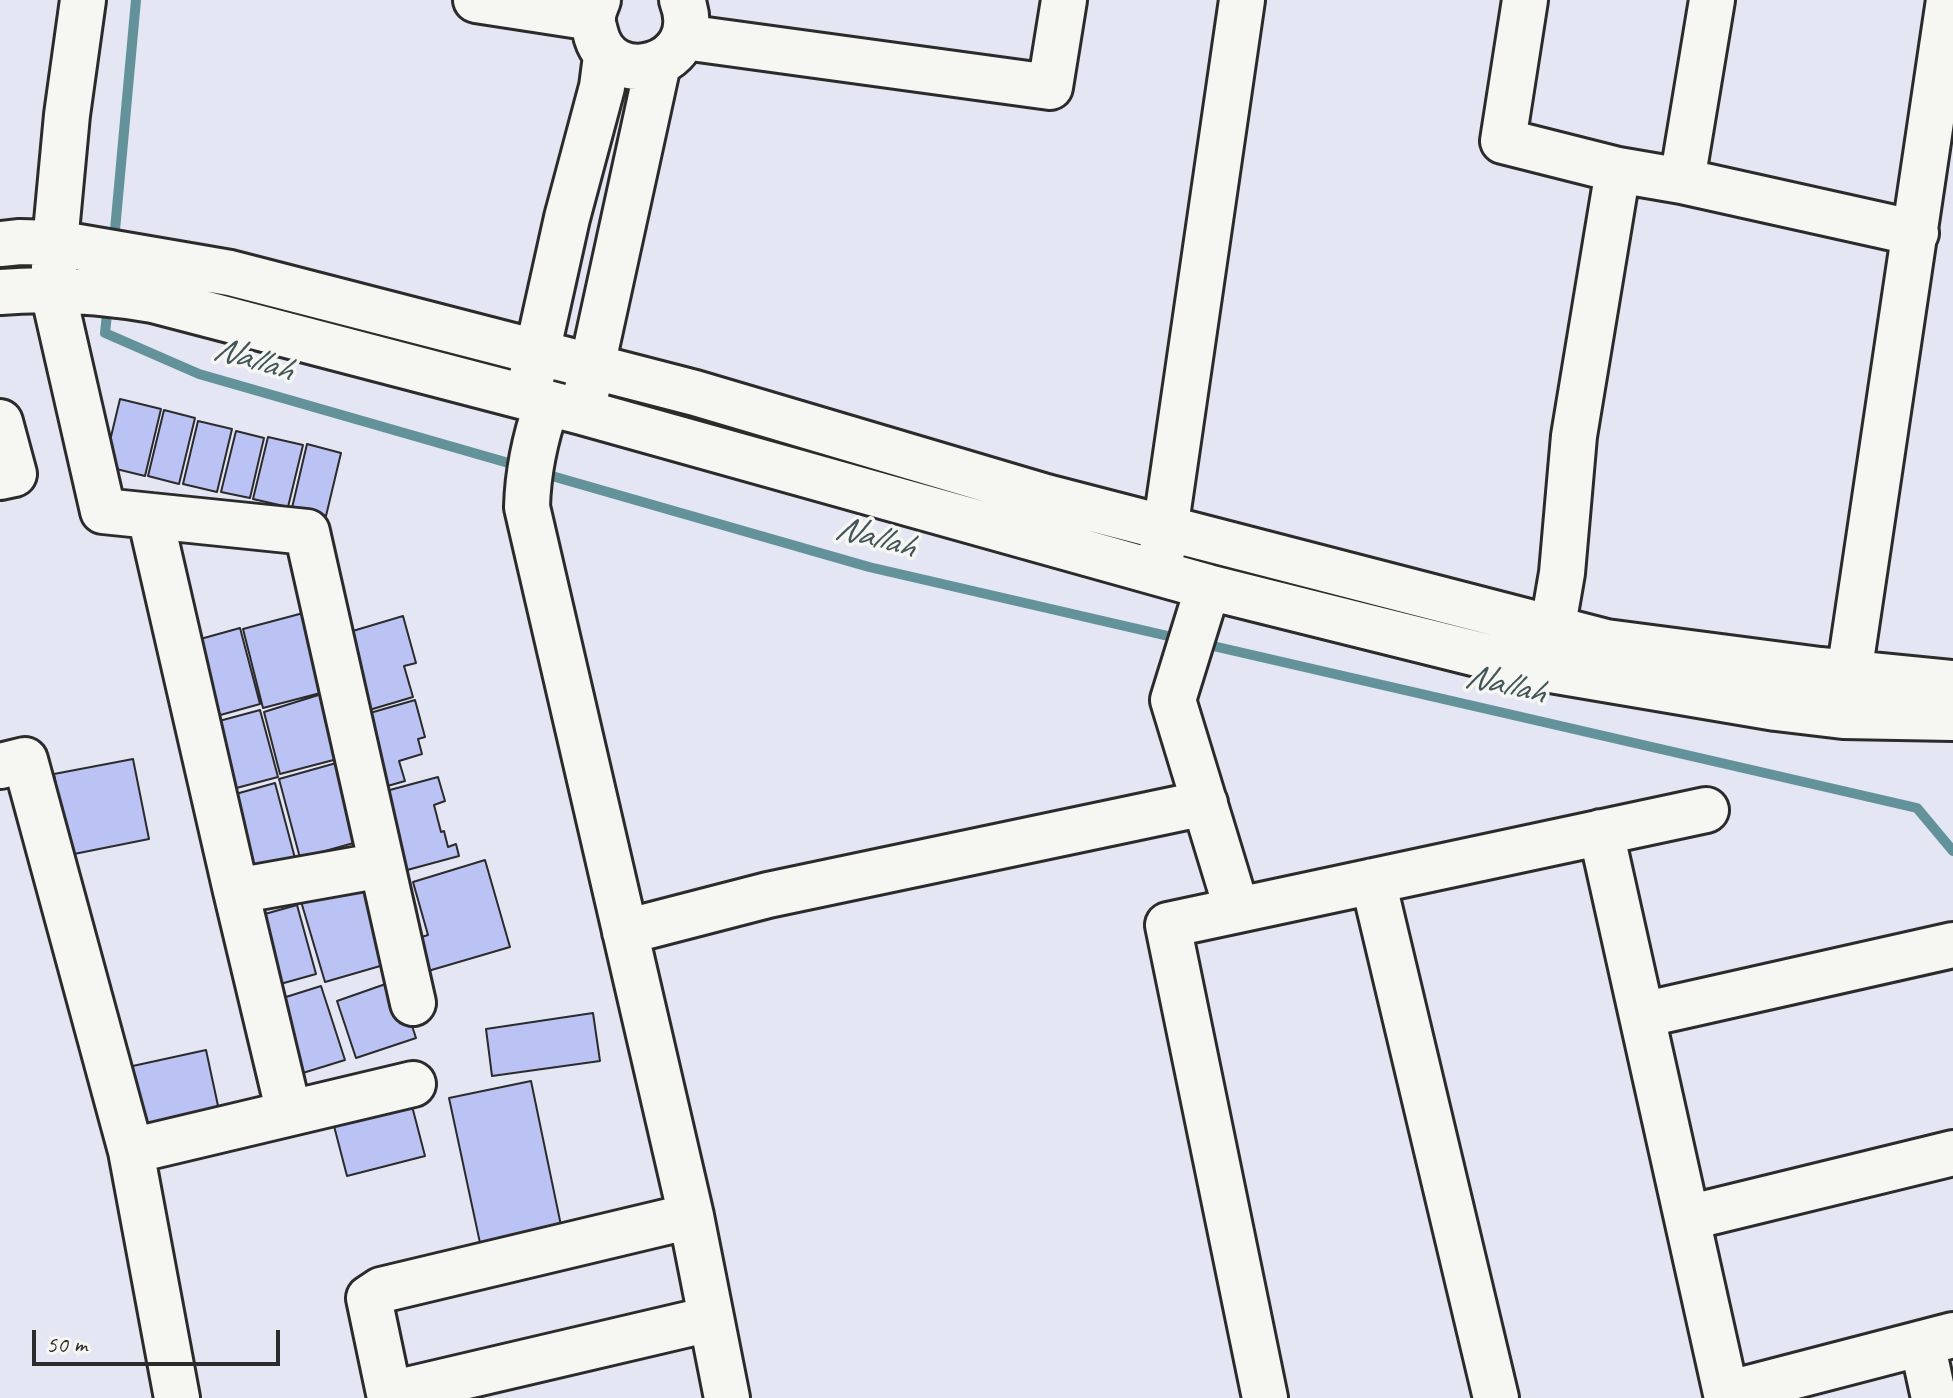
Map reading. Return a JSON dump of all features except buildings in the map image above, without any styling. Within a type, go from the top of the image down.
[{"type":"street","points":[[83,0],[67,115],[92,271],[103,511],[307,532],[413,1003]]},
{"type":"street","points":[[476,0],[599,25],[634,67],[675,34],[1050,87],[1064,0]]},
{"type":"street","points":[[1159,572],[1242,0]]},
{"type":"street","points":[[1525,0],[1503,141],[1618,170],[1682,181],[1916,233]]},
{"type":"street","points":[[1682,181],[1712,0]]},
{"type":"street","points":[[1843,716],[1949,0]]},
{"type":"street","points":[[549,410],[537,352],[567,218],[602,87],[599,25]]},
{"type":"street","points":[[675,34],[592,367],[549,410],[528,480],[527,507],[691,1216],[727,1398]]},
{"type":"street","points":[[1549,648],[1562,573],[1574,436],[1618,170]]},
{"type":"street","points":[[0,244],[20,242],[153,300],[549,410],[1208,587],[1489,657],[1606,642],[1953,683]]},
{"type":"street","points":[[0,292],[21,291],[92,271],[230,273],[695,393],[1046,497],[1165,528],[1549,648],[1776,708],[1843,716],[1953,718]]},
{"type":"street","points":[[0,422],[14,474],[0,477]]},
{"type":"street","points":[[150,516],[289,1113]]},
{"type":"street","points":[[1208,587],[1173,700],[1237,910]]},
{"type":"street","points":[[0,766],[25,760],[131,1151],[177,1398]]},
{"type":"street","points":[[625,932],[768,895],[1205,803]]},
{"type":"street","points":[[1265,1398],[1168,925],[1706,810]]},
{"type":"street","points":[[1601,832],[1726,1396],[1938,1339],[1934,1398]]},
{"type":"street","points":[[236,891],[382,865]]},
{"type":"street","points":[[1373,881],[1496,1398]]},
{"type":"street","points":[[1642,1015],[1953,945]]},
{"type":"street","points":[[131,1151],[413,1084]]},
{"type":"street","points":[[1687,1218],[1953,1153]]},
{"type":"street","points":[[691,1216],[381,1290],[369,1298],[390,1396],[710,1319]]},
{"type":"waterway","name":"Nallah","points":[[114,241],[136,0]]},
{"type":"waterway","name":"Nallah","points":[[108,305],[105,333],[199,374],[519,466]]},
{"type":"waterway","name":"Nallah","points":[[538,472],[869,567],[1181,639]]},
{"type":"waterway","name":"Nallah","points":[[1200,643],[1917,808],[1953,851]]}]
